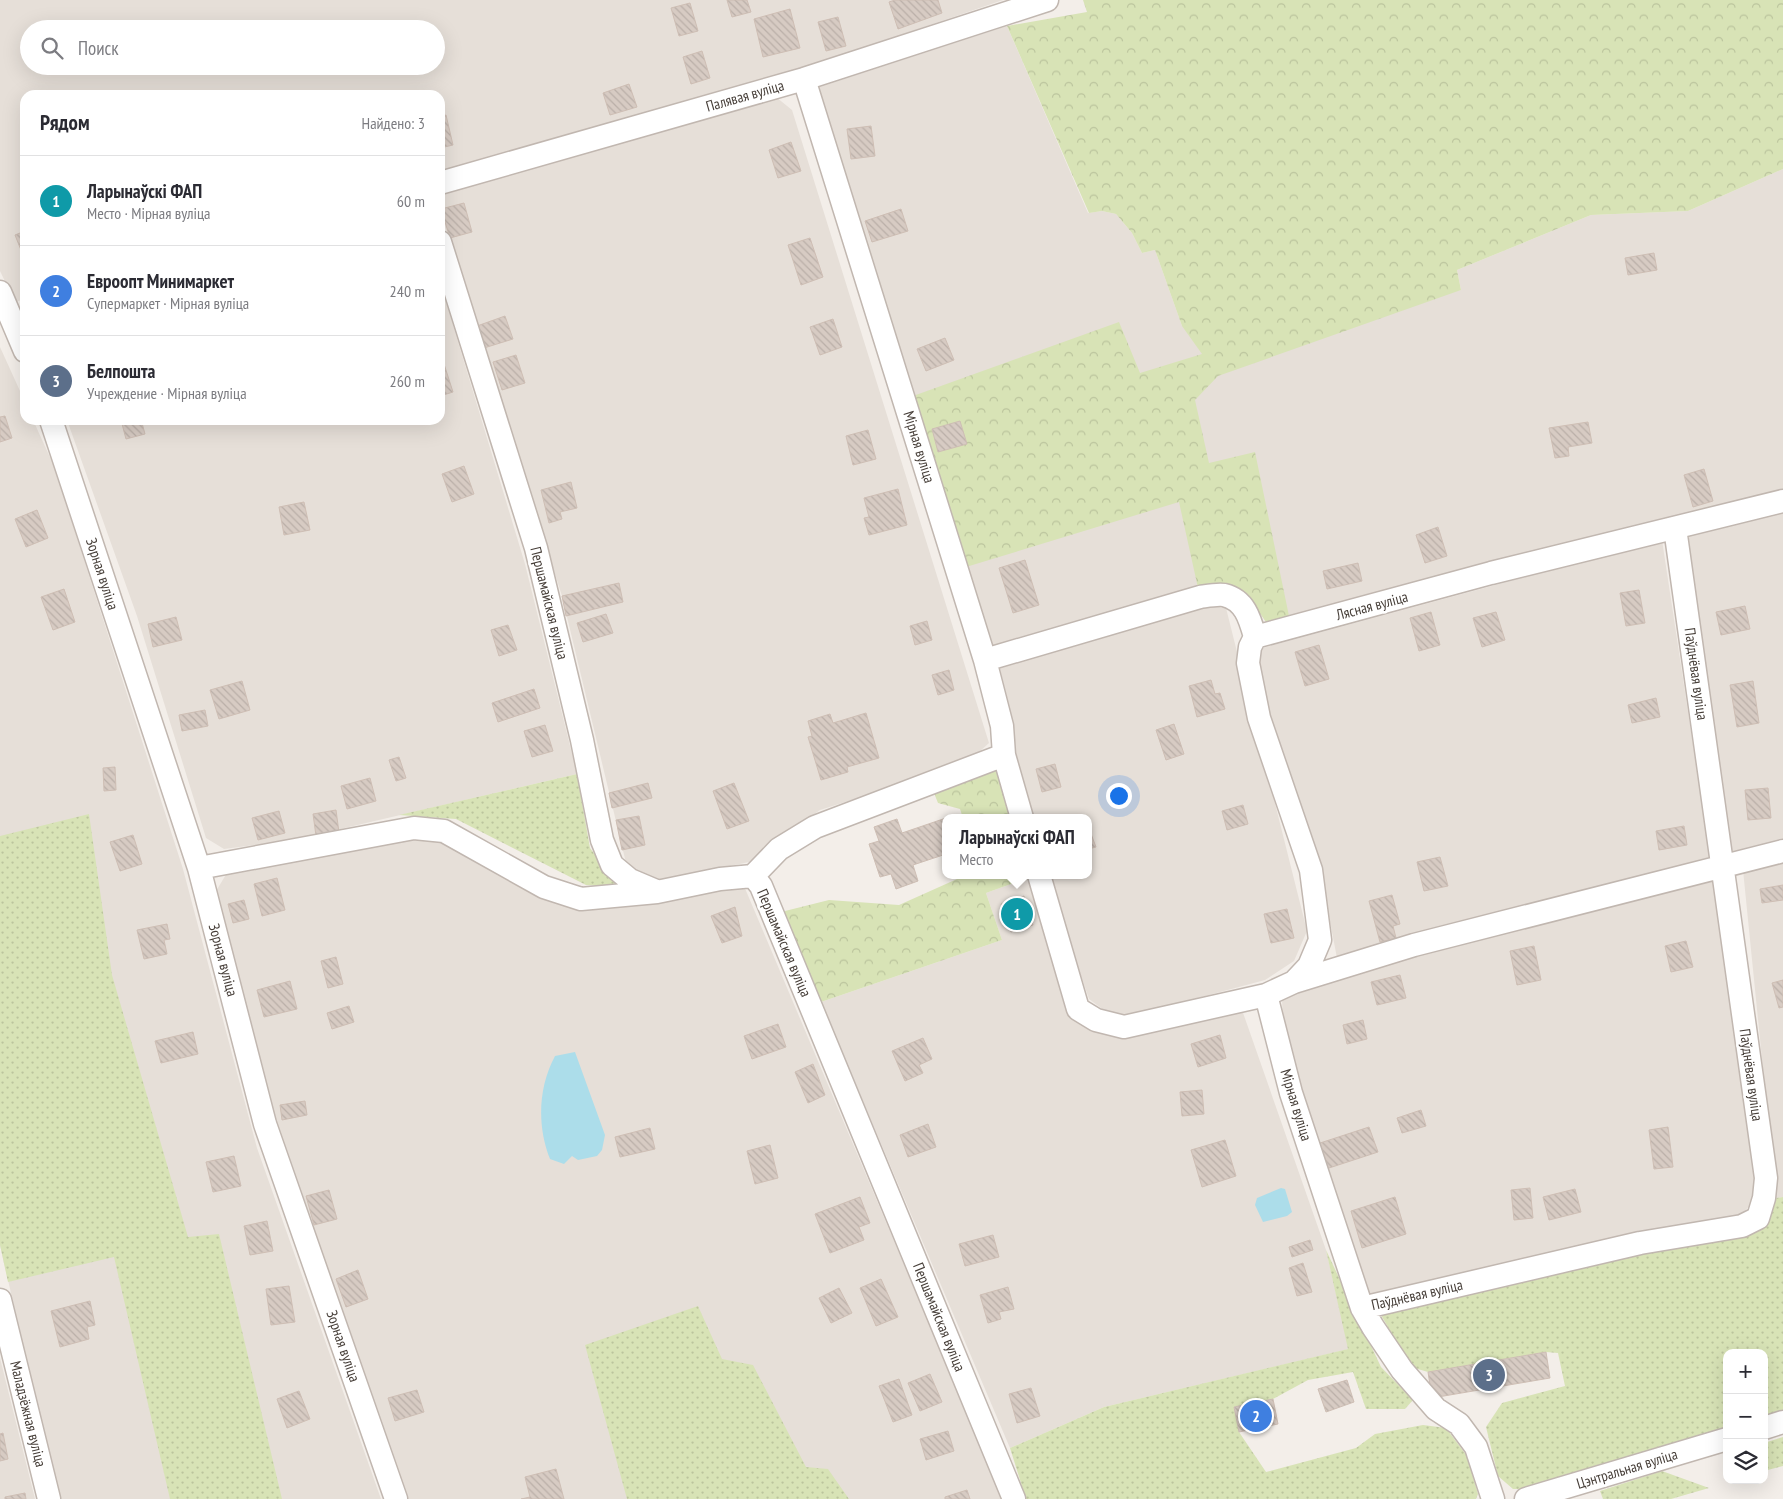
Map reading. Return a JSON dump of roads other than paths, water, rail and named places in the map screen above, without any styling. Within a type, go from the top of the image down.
[{"type":"street","name":"Палявая вуліца","points":[[445,181],[804,79],[1047,0]]},
{"type":"street","name":"Мірная вуліца","points":[[804,79],[985,660],[1002,726],[1004,755],[1021,814]]},
{"type":"street","name":"Першамайская вуліца","points":[[445,258],[536,548],[582,740],[602,840],[612,865],[630,880],[657,892],[720,878],[753,876],[761,886],[1014,1499]]},
{"type":"street","points":[[8,306],[20,338]]},
{"type":"street","name":"Зорная вуліца","points":[[53,425],[199,868],[265,1124],[396,1499]]},
{"type":"street","name":"Лясная вуліца","points":[[1255,637],[1491,573],[1783,501]]},
{"type":"street","name":"Паўднёвая вуліца","points":[[1362,1308],[1640,1243],[1742,1226],[1758,1218],[1764,1198],[1766,1178],[1675,528]]},
{"type":"street","points":[[985,660],[1200,597],[1223,595],[1241,603],[1251,620],[1255,637],[1250,647],[1248,663],[1259,718],[1311,870],[1320,940],[1309,966],[1294,982]]},
{"type":"street","points":[[753,876],[779,849],[815,827],[1004,755]]},
{"type":"street","points":[[199,868],[414,828],[444,831],[544,887],[581,899],[657,892]]},
{"type":"street","points":[[1040,879],[1078,1010],[1096,1020],[1124,1027],[1266,995],[1294,982],[1414,945],[1783,851]]},
{"type":"street","name":"Мірная вуліца","points":[[1266,995],[1291,1093],[1362,1308],[1373,1328],[1402,1370],[1436,1409],[1459,1424],[1476,1446],[1493,1499]]},
{"type":"street","name":"Маладзёжная вуліца","points":[[0,1300],[49,1499]]},
{"type":"street","points":[[1768,1427],[1783,1422]]},
{"type":"street","name":"Цэнтральная вуліца","points":[[1526,1499],[1723,1440]]},
{"type":"water","points":[[575,1052],[605,1135],[602,1150],[597,1156],[578,1160],[572,1156],[564,1164],[550,1159],[543,1133],[541,1107],[545,1081],[555,1056]]},
{"type":"water","points":[[1281,1188],[1285,1189],[1292,1212],[1287,1216],[1263,1222],[1255,1205],[1257,1198]]},
{"type":"place","name":"Ларынаўскі ФАП","points":[[1017,914]]},
{"type":"place","name":"Белпошта","points":[[1489,1375]]},
{"type":"place","name":"Евроопт Минимаркет","points":[[1256,1416]]}]
